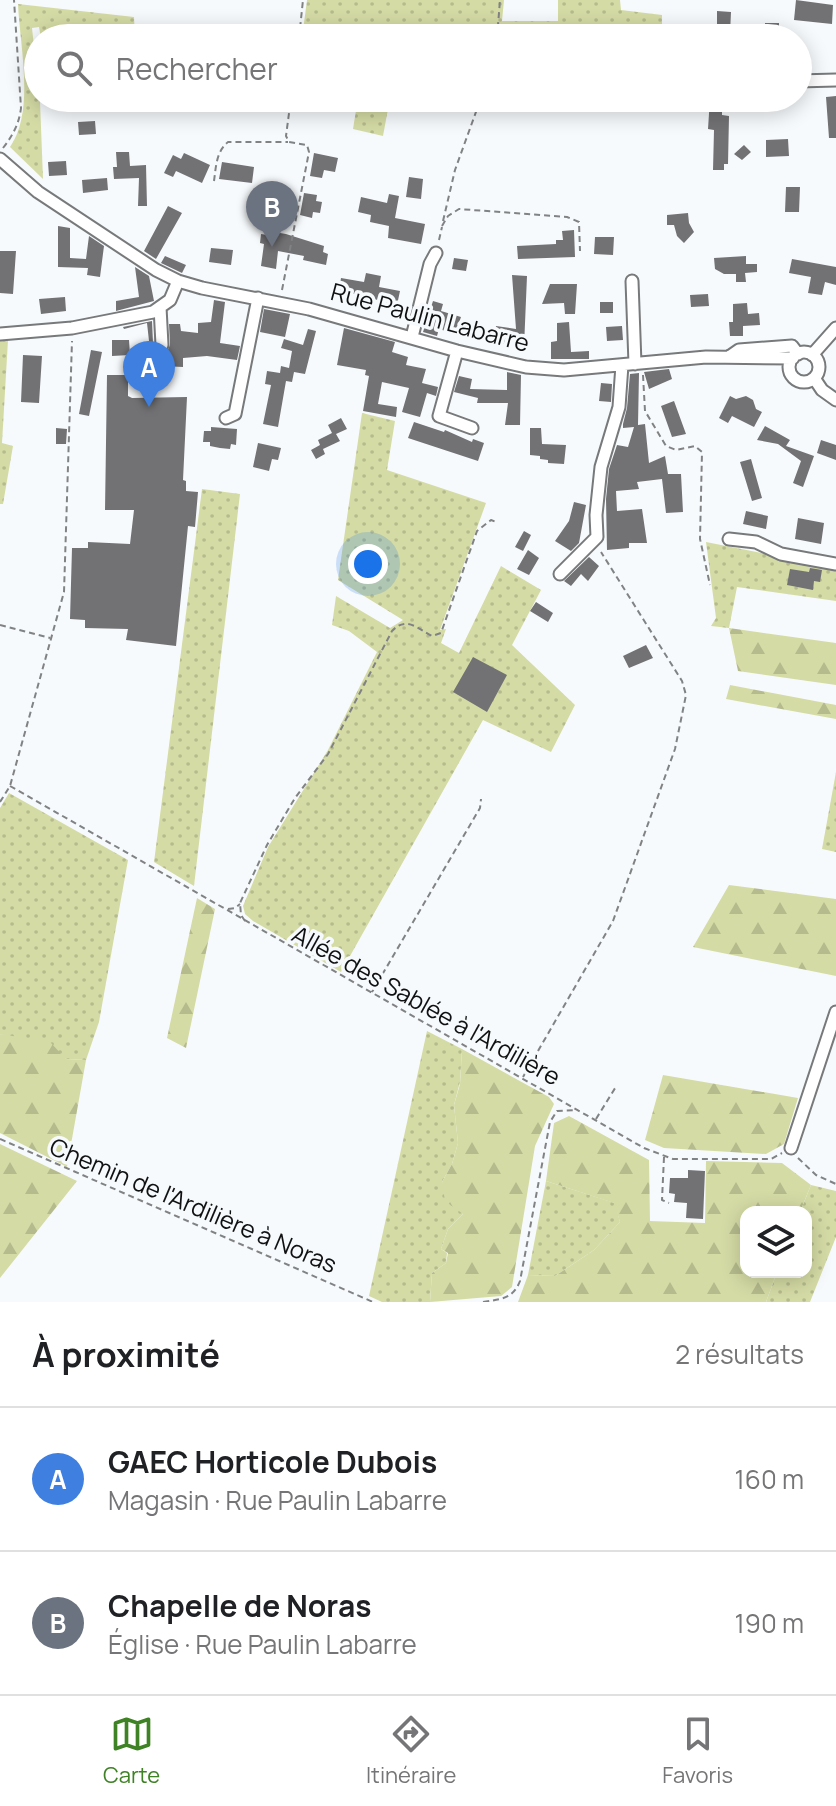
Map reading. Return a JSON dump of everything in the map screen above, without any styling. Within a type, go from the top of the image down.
[{"type":"street","points":[[812,81],[836,80]]},
{"type":"street","name":"Rue Paulin Labarre","points":[[0,159],[38,192],[82,223],[178,281],[339,316],[457,351],[526,367],[564,370],[682,358],[732,357]]},
{"type":"street","points":[[412,337],[430,264],[436,253]]},
{"type":"street","points":[[0,334],[72,328],[153,312],[170,300],[178,281]]},
{"type":"street","points":[[632,281],[639,363]]},
{"type":"street","points":[[226,418],[235,414],[258,298]]},
{"type":"street","points":[[145,381],[162,345],[160,307]]},
{"type":"street","points":[[795,356],[812,355],[836,328]]},
{"type":"street","points":[[732,357],[739,350],[792,346],[795,356]]},
{"type":"street","points":[[457,351],[439,416],[472,428]]},
{"type":"street","points":[[812,355],[819,366],[814,378]]},
{"type":"street","points":[[791,374],[789,365],[795,356]]},
{"type":"street","points":[[732,357],[774,366],[801,382],[814,378]]},
{"type":"street","points":[[560,574],[597,537],[601,467],[619,407],[622,365]]},
{"type":"street","points":[[814,378],[822,390],[836,400]]},
{"type":"street","points":[[729,539],[756,542],[781,554],[836,564]]},
{"type":"street","points":[[791,1148],[836,1012]]},
{"type":"path","points":[[0,152],[13,136],[20,119],[14,0]]},
{"type":"path","points":[[300,24],[303,0]]},
{"type":"path","points":[[498,24],[500,0]]},
{"type":"path","points":[[289,112],[286,136],[289,142]]},
{"type":"path","points":[[436,253],[455,170],[476,112]]},
{"type":"path","points":[[214,181],[218,156],[228,142],[307,145],[309,152],[280,303]]},
{"type":"path","points":[[442,226],[448,216],[459,209],[567,217],[579,222],[580,251]]},
{"type":"path","points":[[0,802],[10,786],[64,592],[72,328]]},
{"type":"path","points":[[639,363],[645,411],[666,446],[676,450],[695,446],[702,452],[700,539],[710,585]]},
{"type":"path","points":[[246,923],[241,915],[240,903],[267,845],[295,798],[328,754],[392,631],[407,623],[432,636],[441,633],[477,531],[491,520],[496,522]]},
{"type":"path","points":[[522,1078],[613,921],[675,749],[685,705],[682,681],[606,558],[591,543]]},
{"type":"path","points":[[0,625],[51,638]]},
{"type":"path","name":"Allée des Sablée à l'Ardilière","points":[[10,786],[644,1148],[673,1159],[771,1159],[791,1148]]},
{"type":"path","points":[[371,993],[480,808],[481,799]]},
{"type":"path","points":[[220,906],[230,909],[240,903]]},
{"type":"path","points":[[595,1120],[617,1085]]},
{"type":"path","points":[[483,1302],[505,1298],[515,1292],[520,1281],[550,1122],[557,1111],[579,1110]]},
{"type":"path","name":"Chemin de l'Ardilière à Noras","points":[[0,1139],[373,1302]]},
{"type":"path","points":[[791,1148],[816,1175],[836,1184]]},
{"type":"path","points":[[664,1156],[662,1200],[669,1203]]},
{"type":"green space","points":[[307,0],[504,0],[502,21],[558,21],[558,0],[620,0],[621,10],[662,15],[662,24],[304,24]]},
{"type":"green space","points":[[18,4],[134,17],[134,24],[24,24],[24,78]]},
{"type":"green space","points":[[24,98],[24,112],[40,112],[43,179],[10,147],[22,116]]},
{"type":"green space","points":[[356,112],[387,112],[383,136],[353,129]]},
{"type":"green space","points":[[0,340],[8,340],[2,443],[13,446],[3,504],[0,504]]},
{"type":"green space","points":[[362,413],[395,421],[387,470],[486,503],[440,630],[446,629],[441,643],[459,653],[501,566],[541,590],[512,645],[575,705],[551,752],[483,720],[341,972],[253,921],[245,914],[243,906],[268,847],[328,750],[377,652],[349,631],[332,625],[336,596],[390,628],[403,620],[338,580]]},
{"type":"green space","points":[[202,489],[240,494],[194,886],[154,862]]},
{"type":"green space","points":[[706,542],[836,568],[836,601],[737,587],[729,628],[711,626],[716,618]]},
{"type":"green space","points":[[729,628],[836,643],[836,685],[738,671]]},
{"type":"green space","points":[[730,685],[836,705],[836,719],[726,699]]},
{"type":"green space","points":[[836,772],[836,852],[822,849]]},
{"type":"green space","points":[[9,793],[128,860],[99,1022],[86,1060],[66,1059],[0,1034],[0,808]]},
{"type":"green space","points":[[729,885],[836,899],[836,976],[693,947]]},
{"type":"green space","points":[[197,898],[215,909],[186,1048],[167,1038]]},
{"type":"green space","points":[[427,1031],[462,1049],[460,1082],[454,1105],[458,1143],[452,1164],[442,1182],[463,1214],[448,1229],[441,1249],[447,1253],[446,1263],[432,1273],[430,1302],[382,1302],[369,1296]]},
{"type":"green space","points":[[0,1034],[50,1042],[66,1059],[86,1060],[67,1167],[0,1133]]},
{"type":"green space","points":[[462,1049],[549,1097],[554,1104],[535,1146],[512,1287],[501,1296],[430,1302],[432,1273],[446,1263],[448,1253],[441,1249],[448,1229],[463,1214],[445,1201],[442,1182],[452,1164],[458,1143],[454,1105],[460,1084]]},
{"type":"green space","points":[[663,1075],[798,1098],[784,1144],[766,1154],[664,1148],[645,1140]]},
{"type":"green space","points":[[569,1116],[649,1160],[650,1221],[705,1223],[706,1161],[782,1163],[811,1185],[802,1206],[740,1206],[740,1278],[775,1278],[766,1302],[518,1302],[528,1275],[555,1276],[594,1250],[620,1222],[614,1203],[546,1181],[554,1123]]},
{"type":"green space","points":[[0,1144],[77,1181],[0,1278]]},
{"type":"green space","points":[[546,1181],[615,1203],[620,1222],[594,1250],[555,1276],[528,1275]]},
{"type":"green space","points":[[811,1185],[836,1191],[836,1237],[810,1302],[766,1302],[775,1278],[812,1278],[812,1206],[802,1206]]},
{"type":"building","points":[[796,0],[833,5],[832,24],[794,20]]},
{"type":"building","points":[[717,11],[731,12],[730,24],[717,24]]},
{"type":"building","points":[[836,96],[836,138],[829,138],[826,97]]},
{"type":"building","points":[[709,112],[722,112],[722,115],[729,116],[728,164],[724,164],[724,170],[713,170],[714,130],[708,129]]},
{"type":"building","points":[[95,121],[96,134],[79,135],[78,122]]},
{"type":"building","points":[[788,139],[789,156],[766,157],[766,140]]},
{"type":"building","points":[[744,145],[751,152],[742,160],[734,154]]},
{"type":"building","points":[[116,152],[129,152],[130,166],[146,165],[147,206],[138,206],[139,178],[114,179]]},
{"type":"building","points":[[184,153],[210,165],[202,183],[176,171],[173,177],[164,173],[173,155],[181,159]]},
{"type":"building","points":[[314,153],[338,158],[335,172],[324,170],[322,178],[310,176]]},
{"type":"building","points":[[66,161],[67,175],[49,176],[48,162]]},
{"type":"building","points":[[222,162],[254,167],[252,183],[219,179]]},
{"type":"building","points":[[409,177],[423,179],[421,199],[406,197]]},
{"type":"building","points":[[107,178],[108,190],[83,193],[82,180]]},
{"type":"building","points":[[786,187],[800,187],[799,212],[785,212]]},
{"type":"building","points":[[304,193],[317,195],[316,201],[322,202],[320,213],[313,212],[312,218],[300,215]]},
{"type":"building","points":[[389,194],[399,196],[395,218],[425,224],[421,244],[388,238],[389,226],[370,222],[371,215],[358,212],[361,197],[387,203]]},
{"type":"building","points":[[168,206],[182,213],[156,259],[144,251]]},
{"type":"building","points":[[688,213],[694,232],[684,243],[677,236],[674,225],[667,225],[667,215]]},
{"type":"building","points":[[58,226],[70,228],[70,258],[86,259],[89,236],[104,246],[100,277],[87,275],[88,268],[58,267]]},
{"type":"building","points":[[574,230],[575,257],[518,259],[517,246],[556,244],[556,240],[563,240],[562,231]]},
{"type":"building","points":[[268,231],[324,246],[323,252],[328,254],[326,265],[303,260],[304,256],[278,251],[276,269],[261,266],[264,244],[260,243],[261,234],[267,235]]},
{"type":"building","points":[[595,237],[614,237],[613,255],[594,254]]},
{"type":"building","points":[[211,248],[233,250],[231,265],[209,262]]},
{"type":"building","points":[[0,251],[16,251],[13,294],[0,293]]},
{"type":"building","points":[[165,256],[186,265],[182,273],[161,263]]},
{"type":"building","points":[[746,256],[746,264],[757,264],[757,272],[745,273],[746,282],[736,282],[736,274],[724,274],[715,269],[714,258]]},
{"type":"building","points":[[454,258],[468,260],[466,271],[452,269]]},
{"type":"building","points":[[792,259],[836,267],[836,285],[825,282],[822,295],[808,293],[811,277],[789,273]]},
{"type":"building","points":[[135,267],[149,276],[154,301],[116,311],[116,301],[139,297]]},
{"type":"building","points":[[366,273],[381,276],[379,287],[400,291],[397,305],[339,290],[341,278],[364,282]]},
{"type":"building","points":[[512,275],[527,276],[524,347],[493,342],[496,326],[516,329]]},
{"type":"building","points":[[550,284],[577,284],[575,314],[565,314],[564,303],[542,304]]},
{"type":"building","points":[[708,294],[709,306],[691,307],[690,295]]},
{"type":"building","points":[[65,297],[66,311],[41,314],[39,299]]},
{"type":"building","points":[[214,300],[225,302],[220,343],[240,346],[237,360],[207,356],[183,358],[183,367],[161,366],[170,345],[169,324],[180,324],[181,331],[198,333],[198,323],[211,322]]},
{"type":"building","points":[[433,301],[443,304],[441,311],[461,317],[455,334],[439,329],[437,336],[423,332]]},
{"type":"building","points":[[600,302],[613,302],[613,313],[600,313]]},
{"type":"building","points":[[747,303],[748,314],[759,313],[760,325],[743,326],[743,336],[730,336],[733,304]]},
{"type":"building","points":[[264,309],[290,314],[285,337],[260,332]]},
{"type":"building","points":[[152,321],[153,343],[146,359],[146,342],[149,341],[147,323],[123,327]]},
{"type":"building","points":[[569,322],[571,352],[589,351],[589,359],[551,359],[551,342],[557,341],[557,323]]},
{"type":"building","points":[[622,326],[623,340],[607,341],[606,327]]},
{"type":"building","points":[[344,328],[395,342],[392,352],[408,357],[406,365],[426,369],[422,383],[438,387],[436,396],[427,393],[420,417],[402,412],[409,388],[382,382],[378,404],[397,407],[396,417],[363,411],[369,376],[365,375],[366,370],[337,365]]},
{"type":"building","points":[[308,329],[316,331],[305,374],[294,372],[292,382],[286,381],[278,427],[263,424],[271,385],[265,384],[267,371],[280,373],[281,366],[289,368],[292,351],[281,348],[284,339],[303,345]]},
{"type":"building","points":[[112,340],[129,340],[130,355],[112,356]]},
{"type":"building","points":[[91,350],[102,352],[89,416],[79,414]]},
{"type":"building","points":[[23,355],[42,356],[39,403],[21,402]]},
{"type":"building","points":[[669,369],[672,379],[649,389],[644,372]]},
{"type":"building","points":[[507,372],[521,375],[520,425],[505,425],[508,403],[477,403],[478,398],[454,392],[459,376],[472,379],[470,389],[507,390]]},
{"type":"building","points":[[639,373],[638,425],[645,424],[649,463],[665,456],[668,474],[681,474],[683,512],[666,513],[662,479],[637,482],[639,489],[616,491],[617,511],[642,509],[647,543],[629,543],[629,548],[607,550],[609,469],[617,445],[628,447],[634,427],[623,428],[623,424],[630,374]]},
{"type":"building","points":[[107,375],[128,375],[128,396],[132,398],[187,397],[183,480],[186,481],[186,491],[198,492],[195,527],[188,526],[176,646],[126,640],[128,629],[85,628],[85,620],[70,619],[72,548],[88,548],[88,542],[130,544],[134,510],[105,510]]},
{"type":"building","points":[[601,383],[612,384],[611,402],[599,401]]},
{"type":"building","points":[[730,396],[736,399],[746,396],[753,400],[756,409],[762,412],[754,427],[732,416],[728,423],[719,418]]},
{"type":"building","points":[[674,401],[686,434],[672,437],[661,406]]},
{"type":"building","points":[[341,418],[347,429],[336,434],[340,441],[323,449],[325,454],[316,459],[311,450],[320,445],[318,440],[332,433],[328,425]]},
{"type":"building","points":[[414,422],[445,430],[472,442],[473,439],[484,443],[478,461],[408,438]]},
{"type":"building","points":[[765,426],[790,440],[786,446],[814,456],[803,487],[793,483],[801,461],[778,444],[757,440]]},
{"type":"building","points":[[211,427],[237,429],[236,445],[231,444],[230,449],[203,442],[204,431],[211,431]]},
{"type":"building","points":[[56,428],[67,429],[66,444],[56,444]]},
{"type":"building","points":[[530,428],[541,428],[542,444],[566,445],[564,464],[548,463],[540,456],[530,455]]},
{"type":"building","points":[[821,440],[836,445],[836,460],[817,453]]},
{"type":"building","points":[[258,443],[281,448],[278,460],[272,459],[269,471],[253,467]]},
{"type":"building","points":[[751,459],[762,498],[752,501],[740,462]]},
{"type":"building","points":[[574,502],[586,505],[579,543],[571,551],[555,541],[569,521]]},
{"type":"building","points":[[746,511],[768,516],[766,529],[743,524]]},
{"type":"building","points":[[798,518],[824,523],[821,544],[795,539]]},
{"type":"building","points":[[524,531],[531,535],[523,551],[515,547]]},
{"type":"building","points":[[528,550],[539,558],[529,575],[517,569]]},
{"type":"building","points":[[589,557],[599,566],[588,581],[581,574],[571,586],[564,581]]},
{"type":"building","points":[[810,568],[822,570],[820,582],[814,581],[813,590],[787,585],[790,569],[809,572]]},
{"type":"building","points":[[536,602],[553,613],[548,622],[530,611]]},
{"type":"building","points":[[646,645],[653,658],[629,668],[623,656]]},
{"type":"building","points":[[473,657],[507,675],[487,712],[453,692]]},
{"type":"building","points":[[688,1170],[705,1171],[703,1219],[686,1218],[687,1203],[674,1202],[675,1194],[669,1193],[670,1178],[688,1178]]},
{"type":"place","name":"Chapelle de Noras","points":[[272,247]]},
{"type":"place","name":"GAEC Horticole Dubois","points":[[149,407]]}]
